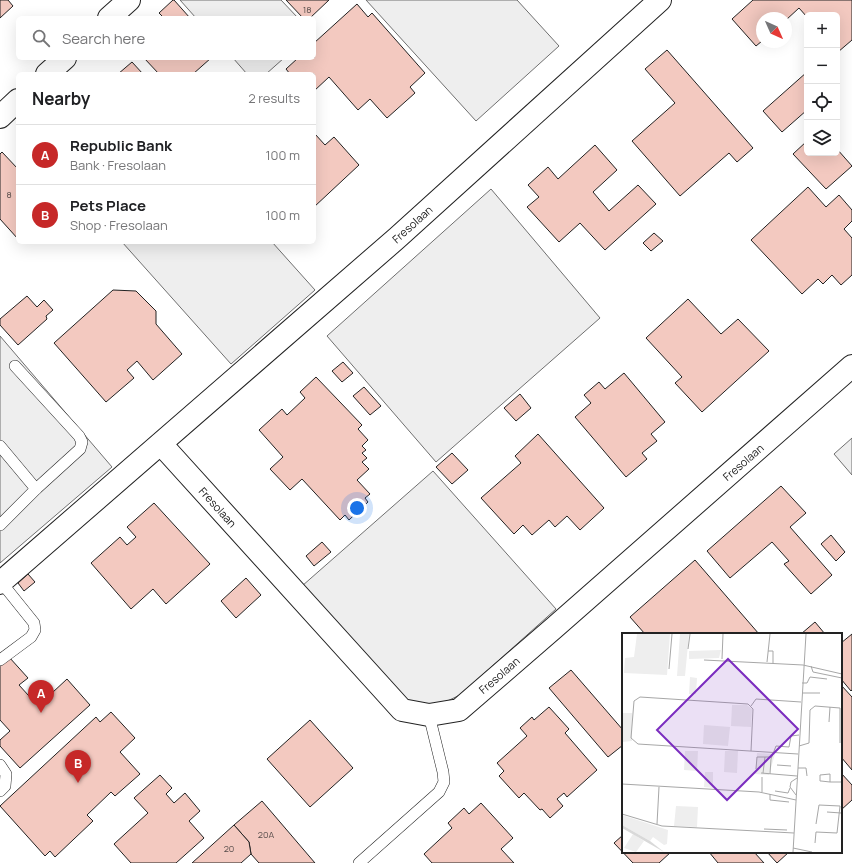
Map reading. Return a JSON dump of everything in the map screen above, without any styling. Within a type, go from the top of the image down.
[{"type":"street","points":[[111,16],[129,0]]},
{"type":"street","name":"Fresolaan","points":[[0,582],[397,238],[660,0]]},
{"type":"street","points":[[49,72],[63,60]]},
{"type":"street","points":[[0,117],[16,102]]},
{"type":"street","name":"Fresolaan","points":[[161,444],[402,710],[429,715],[459,710],[852,366]]},
{"type":"lane","points":[[0,525],[36,488],[80,449],[82,442],[79,436],[15,366]]},
{"type":"lane","points":[[0,446],[36,488]]},
{"type":"lane","points":[[0,582],[34,622],[35,630],[31,637],[0,660]]},
{"type":"lane","points":[[359,863],[440,792],[444,782],[443,772],[429,715]]},
{"type":"lane","points":[[0,765],[6,774],[5,786],[0,791]]},
{"type":"shaded area","points":[[180,0],[281,0],[296,16],[194,16]]},
{"type":"shaded area","points":[[366,0],[517,0],[559,46],[476,121]]},
{"type":"shaded area","points":[[235,60],[282,60],[268,72],[245,72]]},
{"type":"shaded area","points":[[491,189],[600,318],[436,462],[327,336]]},
{"type":"shaded area","points":[[124,244],[274,244],[315,290],[231,364]]},
{"type":"shaded area","points":[[0,336],[112,467],[0,563]]},
{"type":"shaded area","points":[[852,438],[852,475],[834,454]]},
{"type":"shaded area","points":[[433,471],[556,609],[460,695],[443,703],[426,706],[405,701],[302,586]]},
{"type":"building","points":[[0,0],[8,0],[13,6],[0,18]]},
{"type":"building","points":[[174,0],[188,16],[162,16],[159,13]]},
{"type":"building","points":[[286,0],[329,0],[312,16],[301,16]]},
{"type":"building","points":[[753,0],[852,0],[852,40],[840,50],[840,12],[804,12],[804,14],[799,8],[792,14],[792,12],[756,12],[756,46],[732,19]]},
{"type":"building","points":[[357,4],[368,17],[372,13],[425,73],[410,87],[415,93],[387,118],[370,99],[358,110],[329,77],[316,89],[316,72],[288,72],[286,69],[296,60],[316,60],[316,41]]},
{"type":"building","points":[[667,50],[753,148],[737,162],[729,153],[680,196],[632,141],[675,103],[645,69]]},
{"type":"building","points":[[146,60],[209,60],[195,72],[157,72]]},
{"type":"building","points":[[132,62],[141,72],[120,72]]},
{"type":"building","points":[[804,75],[804,113],[782,132],[763,111]]},
{"type":"building","points":[[316,135],[325,145],[334,137],[359,165],[316,205]]},
{"type":"building","points":[[804,144],[804,156],[840,156],[840,152],[852,166],[826,189],[793,154]]},
{"type":"building","points":[[595,145],[617,170],[593,192],[609,211],[638,185],[656,204],[605,250],[580,223],[559,242],[527,207],[539,197],[528,185],[548,167],[558,179]]},
{"type":"building","points":[[2,152],[16,167],[16,237],[0,219],[0,154]]},
{"type":"building","points":[[808,187],[826,207],[839,195],[852,210],[852,221],[844,229],[852,238],[852,275],[841,285],[832,275],[823,284],[818,279],[802,294],[751,240]]},
{"type":"building","points":[[654,233],[663,241],[651,251],[643,243]]},
{"type":"building","points":[[113,290],[136,291],[156,311],[156,324],[182,354],[153,380],[137,361],[127,370],[134,378],[106,402],[54,343]]},
{"type":"building","points":[[27,296],[37,307],[44,300],[53,310],[46,316],[47,319],[18,345],[0,325],[0,319]]},
{"type":"building","points":[[688,299],[721,334],[738,319],[769,351],[702,412],[675,383],[682,377],[646,338]]},
{"type":"building","points":[[343,362],[353,373],[342,382],[332,371]]},
{"type":"building","points":[[624,373],[665,422],[651,434],[657,441],[642,453],[647,459],[626,477],[575,417],[591,403],[584,395],[599,382],[605,389]]},
{"type":"building","points":[[316,377],[362,425],[358,429],[368,440],[362,446],[366,450],[362,453],[367,458],[362,462],[369,469],[357,480],[370,494],[365,498],[368,502],[349,520],[345,515],[340,520],[302,479],[290,490],[270,469],[283,457],[259,430],[282,409],[287,415],[305,398],[300,392]]},
{"type":"building","points":[[364,387],[381,406],[370,415],[353,396]]},
{"type":"building","points":[[520,394],[531,408],[516,421],[504,408]]},
{"type":"building","points":[[538,434],[604,508],[580,530],[567,516],[555,527],[549,520],[532,535],[523,525],[514,534],[481,498],[521,463],[515,456]]},
{"type":"building","points":[[452,453],[468,470],[452,484],[436,467]]},
{"type":"building","points":[[781,486],[806,513],[790,527],[832,575],[811,594],[784,564],[789,561],[772,542],[730,578],[707,551]]},
{"type":"building","points":[[154,503],[210,564],[166,604],[153,589],[131,609],[91,563],[120,537],[127,545],[136,537],[127,527]]},
{"type":"building","points":[[831,535],[845,552],[836,561],[821,544]]},
{"type":"building","points":[[322,542],[331,552],[314,566],[306,556]]},
{"type":"building","points":[[695,560],[758,633],[644,633],[630,617]]},
{"type":"building","points":[[28,574],[35,582],[24,591],[18,583]]},
{"type":"building","points":[[246,578],[261,595],[236,618],[221,601]]},
{"type":"building","points":[[815,622],[824,633],[802,633]]},
{"type":"building","points":[[852,634],[851,691],[842,680],[842,642]]},
{"type":"building","points":[[9,657],[28,678],[19,685],[38,706],[67,679],[90,705],[20,768],[0,746],[0,740],[10,731],[0,720],[0,665]]},
{"type":"building","points":[[571,670],[622,729],[622,746],[608,757],[549,688]]},
{"type":"building","points":[[842,686],[852,697],[852,770],[842,758]]},
{"type":"building","points":[[549,707],[569,729],[565,733],[597,770],[567,797],[564,793],[557,799],[563,806],[550,818],[524,793],[519,798],[499,776],[504,771],[497,763],[527,736],[520,728],[532,717],[534,720]]},
{"type":"building","points":[[111,712],[135,738],[120,752],[140,774],[115,796],[111,792],[87,815],[93,821],[55,857],[50,851],[45,856],[0,806],[96,717],[100,722]]},
{"type":"building","points":[[310,720],[353,768],[310,807],[267,759]]},
{"type":"building","points":[[842,774],[852,785],[852,800],[842,809]]},
{"type":"building","points":[[160,775],[172,788],[166,794],[174,803],[185,793],[200,811],[189,821],[204,838],[176,863],[131,863],[114,844],[148,813],[134,798]]},
{"type":"building","points":[[262,801],[315,863],[259,863],[251,854],[249,842],[234,825]]},
{"type":"building","points":[[481,803],[513,838],[501,849],[514,863],[432,863],[424,854],[452,828],[448,823],[464,808],[469,814]]},
{"type":"building","points":[[234,825],[249,842],[251,854],[241,863],[192,863]]},
{"type":"building","points":[[622,836],[622,851],[614,843]]},
{"type":"building","points":[[624,853],[670,853],[659,863],[633,863]]},
{"type":"building","points":[[710,853],[755,853],[764,863],[718,863]]},
{"type":"building","points":[[768,853],[788,853],[777,863]]},
{"type":"place","name":"Republic Bank","points":[[41,713]]},
{"type":"place","name":"Pets Place","points":[[78,783]]}]
